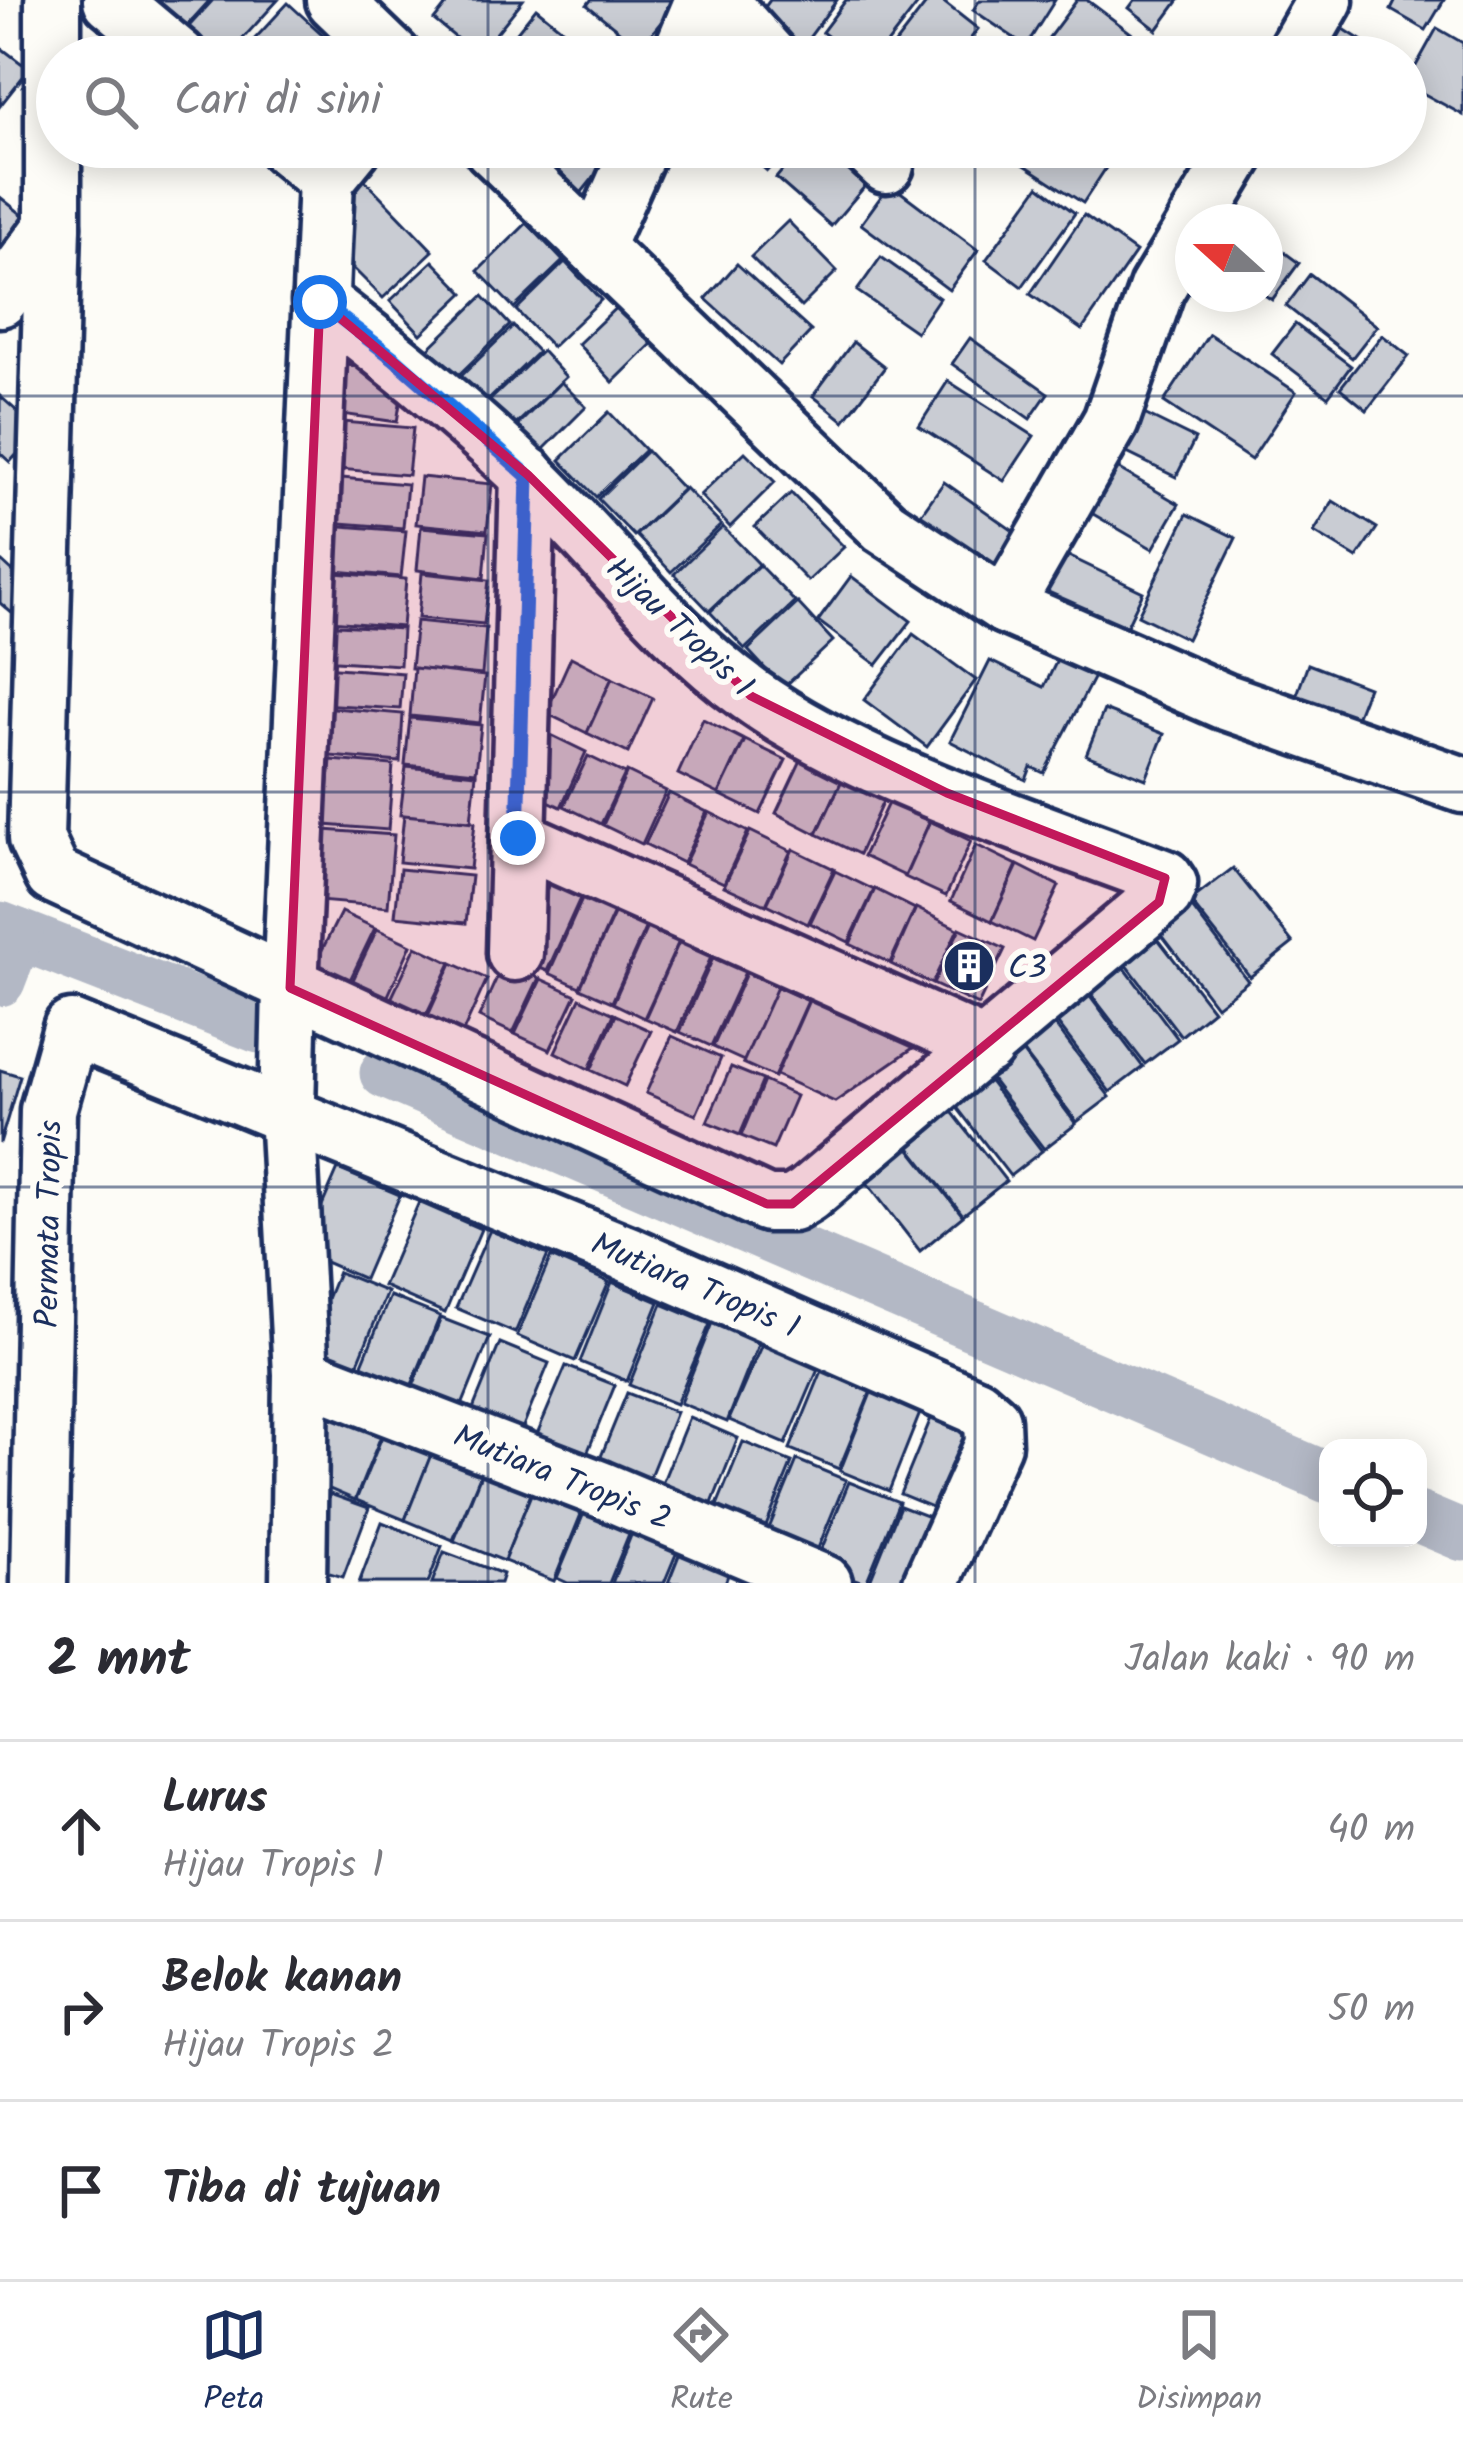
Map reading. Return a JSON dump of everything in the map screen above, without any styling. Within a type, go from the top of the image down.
[{"type":"street","points":[[53,0],[53,36]]},
{"type":"street","points":[[111,0],[154,36]]},
{"type":"street","points":[[334,0],[364,36]]},
{"type":"street","points":[[688,36],[703,0]]},
{"type":"street","points":[[719,0],[751,36]]},
{"type":"street","points":[[1304,36],[1324,0]]},
{"type":"street","points":[[53,168],[36,839],[42,862],[53,874],[290,1002],[549,1101],[767,1204],[792,1204],[807,1196],[986,1048],[518,838]]},
{"type":"street","points":[[298,1583],[301,1374],[287,1095],[320,302],[309,168]]},
{"type":"street","points":[[514,168],[884,526],[1005,606],[1223,701],[1463,785]]},
{"type":"street","points":[[597,244],[631,168]]},
{"type":"street","points":[[1207,204],[1229,168]]},
{"type":"street","points":[[0,299],[53,226]]},
{"type":"street","points":[[1005,606],[1111,421],[1157,288],[1175,258]]},
{"type":"street","name":"Hijau Tropis 1","points":[[320,302],[395,359],[528,476],[707,661],[752,696],[828,740],[1169,884],[1159,902],[986,1048]]},
{"type":"street","points":[[515,953],[528,476]]},
{"type":"street","name":"Permata Tropis","points":[[39,1583],[48,1110],[71,1028],[287,1095]]},
{"type":"street","name":"Mutiara Tropis 1","points":[[287,1095],[976,1406],[992,1420],[994,1444],[931,1583]]},
{"type":"street","name":"Mutiara Tropis 2","points":[[301,1374],[600,1489],[824,1583]]},
{"type":"highlighted area","points":[[320,301],[528,475],[751,696],[947,793],[1165,878],[1159,902],[792,1204],[767,1204],[290,988]]},
{"type":"building","points":[[145,0],[210,0],[180,33]]},
{"type":"building","points":[[213,0],[278,0],[245,36],[182,34]]},
{"type":"building","points":[[450,0],[523,0],[494,36],[454,36],[434,20]]},
{"type":"building","points":[[591,0],[679,0],[650,36],[625,36],[587,5]]},
{"type":"building","points":[[770,0],[837,0],[810,36],[789,36],[759,15]]},
{"type":"building","points":[[846,0],[921,0],[893,36],[827,36],[822,32]]},
{"type":"building","points":[[929,0],[941,0],[978,29],[972,36],[901,36]]},
{"type":"building","points":[[980,0],[1055,0],[1032,36],[1011,36],[973,10]]},
{"type":"building","points":[[1077,0],[1087,0],[1135,36],[1050,36]]},
{"type":"building","points":[[1135,0],[1179,0],[1157,30],[1129,8]]},
{"type":"building","points":[[1396,0],[1444,0],[1426,30],[1391,10]]},
{"type":"building","points":[[288,3],[323,35],[322,36],[257,36]]},
{"type":"building","points":[[536,8],[571,36],[514,36]]},
{"type":"building","points":[[1339,26],[1355,36],[1333,36]]},
{"type":"building","points":[[1437,28],[1463,43],[1463,115],[1427,95],[1427,46]]},
{"type":"building","points":[[0,47],[29,69],[0,106]]},
{"type":"building","points":[[548,168],[601,168],[578,197]]},
{"type":"building","points":[[784,168],[878,171],[831,226],[776,178]]},
{"type":"building","points":[[1029,168],[1106,168],[1083,203]]},
{"type":"building","points":[[361,176],[433,251],[383,298],[331,246],[338,199]]},
{"type":"building","points":[[890,184],[978,250],[949,290],[861,224]]},
{"type":"building","points":[[1039,186],[1075,213],[1022,287],[986,260]]},
{"type":"building","points":[[0,197],[34,224],[9,255],[0,248]]},
{"type":"building","points":[[1084,215],[1136,252],[1082,330],[1030,294]]},
{"type":"building","points":[[788,221],[837,271],[801,307],[751,257]]},
{"type":"building","points":[[527,223],[563,261],[514,308],[478,271]]},
{"type":"building","points":[[1283,251],[1299,263],[1283,285]]},
{"type":"building","points":[[881,257],[939,298],[916,332],[857,291]]},
{"type":"building","points":[[433,261],[464,293],[421,334],[390,301]]},
{"type":"building","points":[[565,262],[601,300],[552,347],[516,310]]},
{"type":"building","points":[[737,264],[811,331],[779,365],[706,299]]},
{"type":"building","points":[[1310,274],[1377,326],[1352,358],[1286,306]]},
{"type":"building","points":[[483,296],[510,325],[447,386],[420,357]]},
{"type":"building","points":[[627,297],[662,334],[613,382],[578,344]]},
{"type":"building","points":[[1295,324],[1351,366],[1328,397],[1272,354]]},
{"type":"building","points":[[513,326],[538,352],[477,411],[452,385]]},
{"type":"building","points":[[1209,334],[1296,392],[1251,460],[1164,402]]},
{"type":"building","points":[[1382,335],[1409,356],[1367,410],[1340,388]]},
{"type":"building","points":[[970,338],[1048,393],[1030,419],[952,364]]},
{"type":"building","points":[[853,342],[885,367],[844,421],[813,396]]},
{"type":"building","points":[[542,351],[566,377],[508,432],[484,406]]},
{"type":"building","points":[[335,363],[405,373],[397,422],[328,412]]},
{"type":"building","points":[[948,381],[1034,436],[1004,481],[919,426]]},
{"type":"building","points":[[561,382],[586,407],[538,455],[513,430]]},
{"type":"building","points":[[0,396],[38,430],[10,462],[0,453]]},
{"type":"building","points":[[1138,411],[1195,439],[1176,477],[1119,449]]},
{"type":"building","points":[[609,412],[645,450],[596,497],[560,460]]},
{"type":"building","points":[[331,421],[413,428],[408,475],[326,468]]},
{"type":"building","points":[[647,451],[683,489],[634,536],[598,499]]},
{"type":"building","points":[[745,452],[775,482],[730,527],[700,495]]},
{"type":"building","points":[[1107,462],[1179,504],[1153,549],[1081,507]]},
{"type":"building","points":[[331,477],[407,484],[403,528],[328,522]]},
{"type":"building","points":[[421,477],[492,484],[487,531],[416,524]]},
{"type":"building","points":[[944,482],[1022,537],[997,572],[919,517]]},
{"type":"building","points":[[685,488],[721,525],[671,572],[636,535]]},
{"type":"building","points":[[791,493],[844,547],[808,581],[755,527]]},
{"type":"building","points":[[1333,501],[1377,528],[1357,558],[1314,532]]},
{"type":"building","points":[[1187,514],[1236,538],[1187,639],[1138,615]]},
{"type":"building","points":[[328,525],[406,531],[401,577],[325,570]]},
{"type":"building","points":[[421,527],[488,533],[484,578],[417,570]]},
{"type":"building","points":[[723,527],[759,564],[709,611],[674,574]]},
{"type":"building","points":[[1058,551],[1143,592],[1124,632],[1039,591]]},
{"type":"building","points":[[0,560],[36,593],[15,616],[0,603]]},
{"type":"building","points":[[759,565],[795,602],[745,649],[710,612]]},
{"type":"building","points":[[324,572],[406,579],[402,627],[319,620]]},
{"type":"building","points":[[422,573],[489,580],[484,624],[418,618]]},
{"type":"building","points":[[851,576],[911,621],[877,665],[818,621]]},
{"type":"building","points":[[798,603],[833,641],[783,688],[748,650]]},
{"type":"building","points":[[416,621],[486,628],[482,675],[411,668]]},
{"type":"building","points":[[322,624],[402,629],[400,665],[320,660]]},
{"type":"building","points":[[913,634],[976,680],[927,747],[864,700]]},
{"type":"building","points":[[1063,648],[1099,667],[1044,773],[1031,767],[1026,780],[950,741],[990,661],[1044,687]]},
{"type":"building","points":[[571,657],[612,678],[587,733],[546,713]]},
{"type":"building","points":[[1308,664],[1368,687],[1350,733],[1291,711]]},
{"type":"building","points":[[323,667],[403,673],[400,709],[320,704]]},
{"type":"building","points":[[414,668],[485,676],[480,723],[410,716]]},
{"type":"building","points":[[612,678],[653,698],[628,753],[587,733]]},
{"type":"building","points":[[322,707],[403,714],[400,762],[318,755]]},
{"type":"building","points":[[1104,710],[1164,734],[1146,779],[1086,755]]},
{"type":"building","points":[[410,718],[481,725],[476,772],[405,765]]},
{"type":"building","points":[[703,719],[744,740],[719,794],[678,774]]},
{"type":"building","points":[[545,732],[586,752],[561,807],[536,795]]},
{"type":"building","points":[[745,740],[786,760],[760,814],[719,794]]},
{"type":"building","points":[[588,756],[625,774],[601,824],[564,806]]},
{"type":"building","points":[[802,758],[843,778],[817,834],[776,813]]},
{"type":"building","points":[[331,760],[393,765],[388,830],[325,825]]},
{"type":"building","points":[[406,767],[476,774],[471,821],[400,815]]},
{"type":"building","points":[[627,772],[666,791],[642,844],[603,825]]},
{"type":"building","points":[[843,778],[884,799],[859,854],[817,834]]},
{"type":"building","points":[[669,793],[707,812],[683,863],[645,844]]},
{"type":"building","points":[[889,801],[930,821],[905,876],[863,856]]},
{"type":"building","points":[[709,812],[748,832],[724,883],[684,864]]},
{"type":"building","points":[[404,815],[475,822],[470,869],[399,862]]},
{"type":"building","points":[[930,821],[971,841],[946,896],[905,877]]},
{"type":"building","points":[[324,830],[394,835],[388,907],[318,901]]},
{"type":"building","points":[[750,831],[791,851],[766,905],[724,886]]},
{"type":"building","points":[[976,845],[1017,865],[992,921],[951,901]]},
{"type":"building","points":[[793,849],[834,869],[808,924],[767,904]]},
{"type":"building","points":[[1018,865],[1059,886],[1033,941],[992,921]]},
{"type":"building","points":[[1233,868],[1293,943],[1250,977],[1190,901]]},
{"type":"building","points":[[400,869],[471,876],[466,923],[395,916]]},
{"type":"building","points":[[835,871],[874,890],[849,942],[810,923]]},
{"type":"building","points":[[551,880],[582,894],[547,971],[516,958]]},
{"type":"building","points":[[875,889],[915,909],[890,963],[850,944]]},
{"type":"building","points":[[584,895],[615,910],[580,987],[549,973]]},
{"type":"building","points":[[1190,905],[1248,981],[1216,1006],[1158,930]]},
{"type":"building","points":[[916,908],[958,929],[932,984],[891,964]]},
{"type":"building","points":[[616,910],[647,924],[612,1002],[580,988]]},
{"type":"building","points":[[341,912],[375,928],[349,982],[314,966]]},
{"type":"building","points":[[648,925],[680,939],[644,1018],[613,1003]]},
{"type":"building","name":"C3","points":[[960,928],[1005,949],[978,1005],[933,984]]},
{"type":"building","points":[[377,929],[411,945],[386,1000],[351,984]]},
{"type":"building","points":[[1155,935],[1213,1010],[1181,1036],[1123,960]]},
{"type":"building","points":[[680,940],[712,955],[677,1032],[645,1018]]},
{"type":"building","points":[[416,946],[451,963],[425,1017],[390,1001]]},
{"type":"building","points":[[714,956],[746,970],[711,1046],[680,1032]]},
{"type":"building","points":[[504,962],[539,978],[513,1033],[479,1017]]},
{"type":"building","points":[[452,963],[487,979],[462,1034],[427,1018]]},
{"type":"building","points":[[1121,963],[1178,1039],[1145,1064],[1087,989]]},
{"type":"building","points":[[747,971],[778,986],[744,1061],[713,1047]]},
{"type":"building","points":[[541,979],[576,995],[550,1050],[515,1034]]},
{"type":"building","points":[[777,987],[808,1001],[774,1077],[743,1063]]},
{"type":"building","points":[[1085,990],[1143,1067],[1110,1092],[1052,1016]]},
{"type":"building","points":[[580,998],[614,1014],[589,1069],[555,1052]]},
{"type":"building","points":[[810,998],[916,1046],[835,1102],[776,1075]]},
{"type":"building","points":[[616,1015],[651,1031],[625,1086],[591,1070]]},
{"type":"building","points":[[1052,1021],[1110,1097],[1077,1122],[1019,1046]]},
{"type":"building","points":[[672,1036],[721,1058],[696,1115],[646,1093]]},
{"type":"building","points":[[1019,1048],[1076,1124],[1044,1149],[986,1073]]},
{"type":"building","points":[[731,1067],[763,1080],[740,1135],[707,1122]]},
{"type":"building","points":[[0,1070],[20,1076],[0,1143]]},
{"type":"building","points":[[984,1075],[1042,1151],[1010,1176],[952,1101]]},
{"type":"building","points":[[764,1081],[796,1096],[773,1149],[741,1136]]},
{"type":"building","points":[[946,1104],[1006,1181],[963,1215],[903,1139]]},
{"type":"building","points":[[903,1140],[963,1216],[920,1251],[860,1174]]},
{"type":"building","points":[[338,1169],[400,1195],[364,1279],[302,1252]]},
{"type":"building","points":[[419,1202],[481,1229],[445,1313],[383,1286]]},
{"type":"building","points":[[490,1230],[548,1255],[515,1333],[456,1308]]},
{"type":"building","points":[[551,1257],[609,1282],[575,1361],[517,1336]]},
{"type":"building","points":[[338,1272],[387,1292],[353,1375],[304,1355]]},
{"type":"building","points":[[612,1282],[659,1302],[627,1381],[580,1362]]},
{"type":"building","points":[[390,1296],[440,1316],[406,1399],[356,1379]]},
{"type":"building","points":[[662,1304],[710,1324],[676,1404],[629,1385]]},
{"type":"building","points":[[441,1318],[490,1337],[456,1420],[407,1401]]},
{"type":"building","points":[[712,1323],[759,1342],[727,1422],[680,1403]]},
{"type":"building","points":[[500,1343],[549,1363],[515,1446],[466,1426]]},
{"type":"building","points":[[762,1344],[819,1367],[786,1444],[729,1420]]},
{"type":"building","points":[[566,1366],[615,1385],[581,1468],[531,1448]]},
{"type":"building","points":[[824,1366],[873,1386],[839,1469],[790,1449]]},
{"type":"building","points":[[873,1388],[922,1408],[889,1491],[840,1471]]},
{"type":"building","points":[[627,1393],[676,1412],[642,1496],[593,1476]]},
{"type":"building","points":[[339,1396],[389,1416],[355,1500],[306,1479]]},
{"type":"building","points":[[934,1411],[983,1431],[949,1514],[900,1494]]},
{"type":"building","points":[[390,1417],[439,1436],[405,1520],[356,1500]]},
{"type":"building","points":[[689,1417],[738,1438],[705,1521],[655,1501]]},
{"type":"building","points":[[438,1437],[488,1457],[453,1540],[405,1520]]},
{"type":"building","points":[[743,1442],[792,1462],[758,1546],[709,1525]]},
{"type":"building","points":[[488,1457],[538,1477],[504,1561],[454,1541]]},
{"type":"building","points":[[797,1460],[846,1480],[812,1563],[763,1543]]},
{"type":"building","points":[[538,1477],[588,1497],[554,1581],[504,1561]]},
{"type":"building","points":[[849,1482],[899,1502],[866,1583],[815,1565]]},
{"type":"building","points":[[319,1490],[369,1508],[343,1577],[302,1565]]},
{"type":"building","points":[[589,1501],[635,1519],[609,1583],[568,1583],[557,1578]]},
{"type":"building","points":[[900,1506],[950,1525],[927,1583],[869,1583]]},
{"type":"building","points":[[382,1522],[442,1546],[428,1583],[359,1583]]},
{"type":"building","points":[[636,1523],[681,1542],[664,1583],[612,1583]]},
{"type":"building","points":[[685,1540],[734,1559],[725,1583],[668,1583]]},
{"type":"building","points":[[444,1552],[503,1574],[500,1583],[432,1583]]},
{"type":"waterway","points":[[0,927],[259,1028]]},
{"type":"waterway","points":[[0,981],[18,934]]},
{"type":"waterway","points":[[385,1073],[1319,1474]]},
{"type":"waterway","points":[[1427,1521],[1463,1536]]},
{"type":"place","name":"C3","points":[[969,966]]},
{"type":"route","points":[[320,302],[395,359],[528,476],[518,838]]}]
